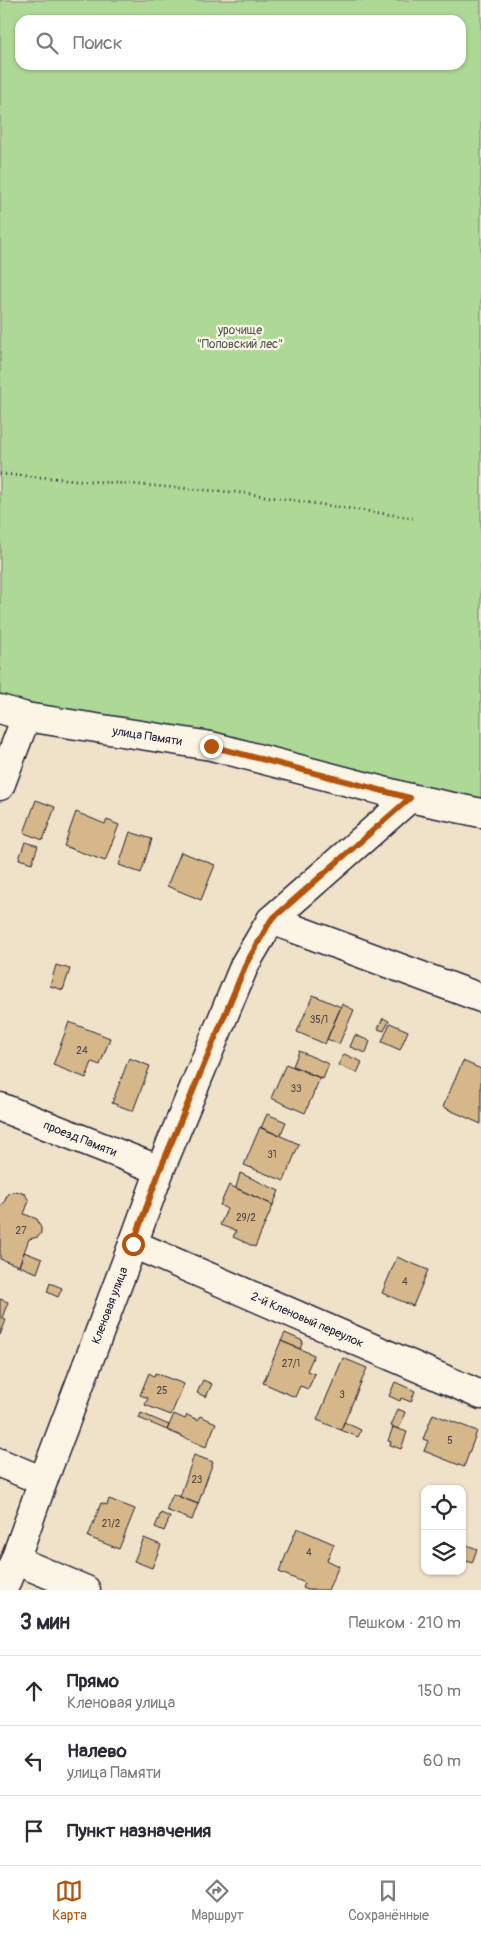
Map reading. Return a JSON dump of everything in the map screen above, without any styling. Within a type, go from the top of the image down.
[{"type":"street","name":"улица Памяти","points":[[0,709],[26,717],[211,746],[410,798],[481,813]]},
{"type":"street","points":[[0,786],[26,717]]},
{"type":"street","name":"Кленовая улица","points":[[3,1590],[16,1560],[43,1481],[160,1170],[246,964],[271,920],[410,798]]},
{"type":"street","points":[[271,920],[481,998]]},
{"type":"street","name":"проезд Памяти","points":[[0,1106],[160,1170]]},
{"type":"street","name":"2-й Кленовый переулок","points":[[133,1244],[481,1395]]},
{"type":"street","points":[[0,1463],[43,1481]]},
{"type":"street","points":[[16,1560],[86,1590]]},
{"type":"path","points":[[0,474],[244,493],[413,518]]},
{"type":"green space","name":"урочище \"Поповский лес\"","points":[[0,0],[481,0],[481,801],[0,709]]},
{"type":"building","points":[[36,800],[55,807],[43,840],[24,833]]},
{"type":"building","points":[[76,812],[105,824],[107,820],[119,825],[105,861],[64,846]]},
{"type":"building","points":[[130,832],[152,839],[141,873],[119,865]]},
{"type":"building","points":[[25,842],[38,846],[32,863],[19,859]]},
{"type":"building","points":[[181,852],[215,865],[201,900],[167,886]]},
{"type":"building","points":[[56,965],[70,969],[63,990],[50,986]]},
{"type":"building","points":[[313,995],[341,1007],[325,1044],[297,1032]]},
{"type":"building","points":[[342,1004],[354,1010],[339,1044],[327,1039]]},
{"type":"building","points":[[383,1018],[389,1021],[384,1031],[378,1029]]},
{"type":"building","points":[[69,1022],[110,1038],[100,1065],[92,1062],[86,1078],[53,1065]]},
{"type":"building","points":[[390,1023],[408,1031],[400,1050],[382,1042]]},
{"type":"building","points":[[355,1035],[370,1041],[366,1053],[350,1047]]},
{"type":"building","points":[[299,1051],[329,1064],[323,1079],[293,1066]]},
{"type":"building","points":[[344,1054],[362,1062],[357,1073],[338,1065]]},
{"type":"building","points":[[129,1058],[150,1066],[133,1111],[112,1103]]},
{"type":"building","points":[[463,1061],[481,1069],[481,1124],[443,1107]]},
{"type":"building","points":[[286,1064],[320,1078],[305,1113],[271,1098]]},
{"type":"building","points":[[267,1114],[286,1122],[280,1136],[261,1128]]},
{"type":"building","points":[[260,1127],[299,1144],[284,1181],[244,1165]]},
{"type":"building","points":[[240,1173],[279,1191],[273,1205],[236,1188]]},
{"type":"building","points":[[229,1185],[273,1205],[255,1247],[233,1237],[236,1231],[220,1225],[227,1209],[220,1205]]},
{"type":"building","points":[[16,1191],[25,1194],[29,1201],[24,1214],[37,1219],[41,1228],[41,1233],[38,1237],[29,1239],[19,1266],[0,1259],[0,1204],[3,1205],[8,1193]]},
{"type":"building","points":[[24,1252],[42,1259],[37,1273],[19,1266]]},
{"type":"building","points":[[397,1257],[428,1270],[413,1306],[382,1293]]},
{"type":"building","points":[[50,1283],[62,1288],[58,1297],[47,1292]]},
{"type":"building","points":[[0,1299],[8,1302],[2,1318],[6,1320],[0,1335]]},
{"type":"building","points":[[285,1333],[303,1341],[300,1349],[281,1341]]},
{"type":"building","points":[[281,1341],[314,1355],[307,1371],[315,1374],[308,1389],[300,1386],[295,1397],[263,1383]]},
{"type":"building","points":[[343,1358],[367,1368],[341,1430],[317,1420]]},
{"type":"building","points":[[149,1373],[154,1376],[155,1373],[184,1384],[171,1415],[145,1405],[148,1398],[140,1395]]},
{"type":"building","points":[[203,1380],[212,1384],[206,1397],[197,1393]]},
{"type":"building","points":[[395,1382],[415,1391],[411,1402],[401,1398],[400,1401],[389,1396]]},
{"type":"building","points":[[398,1409],[405,1412],[399,1429],[391,1426]]},
{"type":"building","points":[[141,1413],[169,1425],[167,1430],[139,1418]]},
{"type":"building","points":[[174,1414],[185,1419],[187,1415],[198,1420],[200,1416],[216,1423],[206,1447],[167,1430]]},
{"type":"building","points":[[433,1414],[477,1431],[464,1467],[424,1451],[428,1441],[423,1439]]},
{"type":"building","points":[[344,1422],[361,1430],[358,1437],[341,1430]]},
{"type":"building","points":[[393,1427],[407,1432],[401,1449],[390,1445],[391,1442],[388,1441]]},
{"type":"building","points":[[194,1455],[213,1462],[198,1504],[180,1497]]},
{"type":"building","points":[[173,1494],[198,1504],[192,1520],[166,1510]]},
{"type":"building","points":[[109,1499],[135,1509],[119,1549],[88,1537],[101,1503],[107,1505]]},
{"type":"building","points":[[161,1513],[170,1517],[164,1531],[155,1527]]},
{"type":"building","points":[[297,1528],[334,1544],[327,1560],[339,1566],[328,1590],[308,1590],[303,1588],[305,1583],[279,1572]]},
{"type":"building","points":[[144,1538],[161,1545],[152,1568],[134,1561]]},
{"type":"building","points":[[466,1545],[477,1549],[472,1563],[466,1561]]},
{"type":"route","points":[[133,1244],[160,1170],[246,964],[271,920],[410,798],[211,746]]}]
